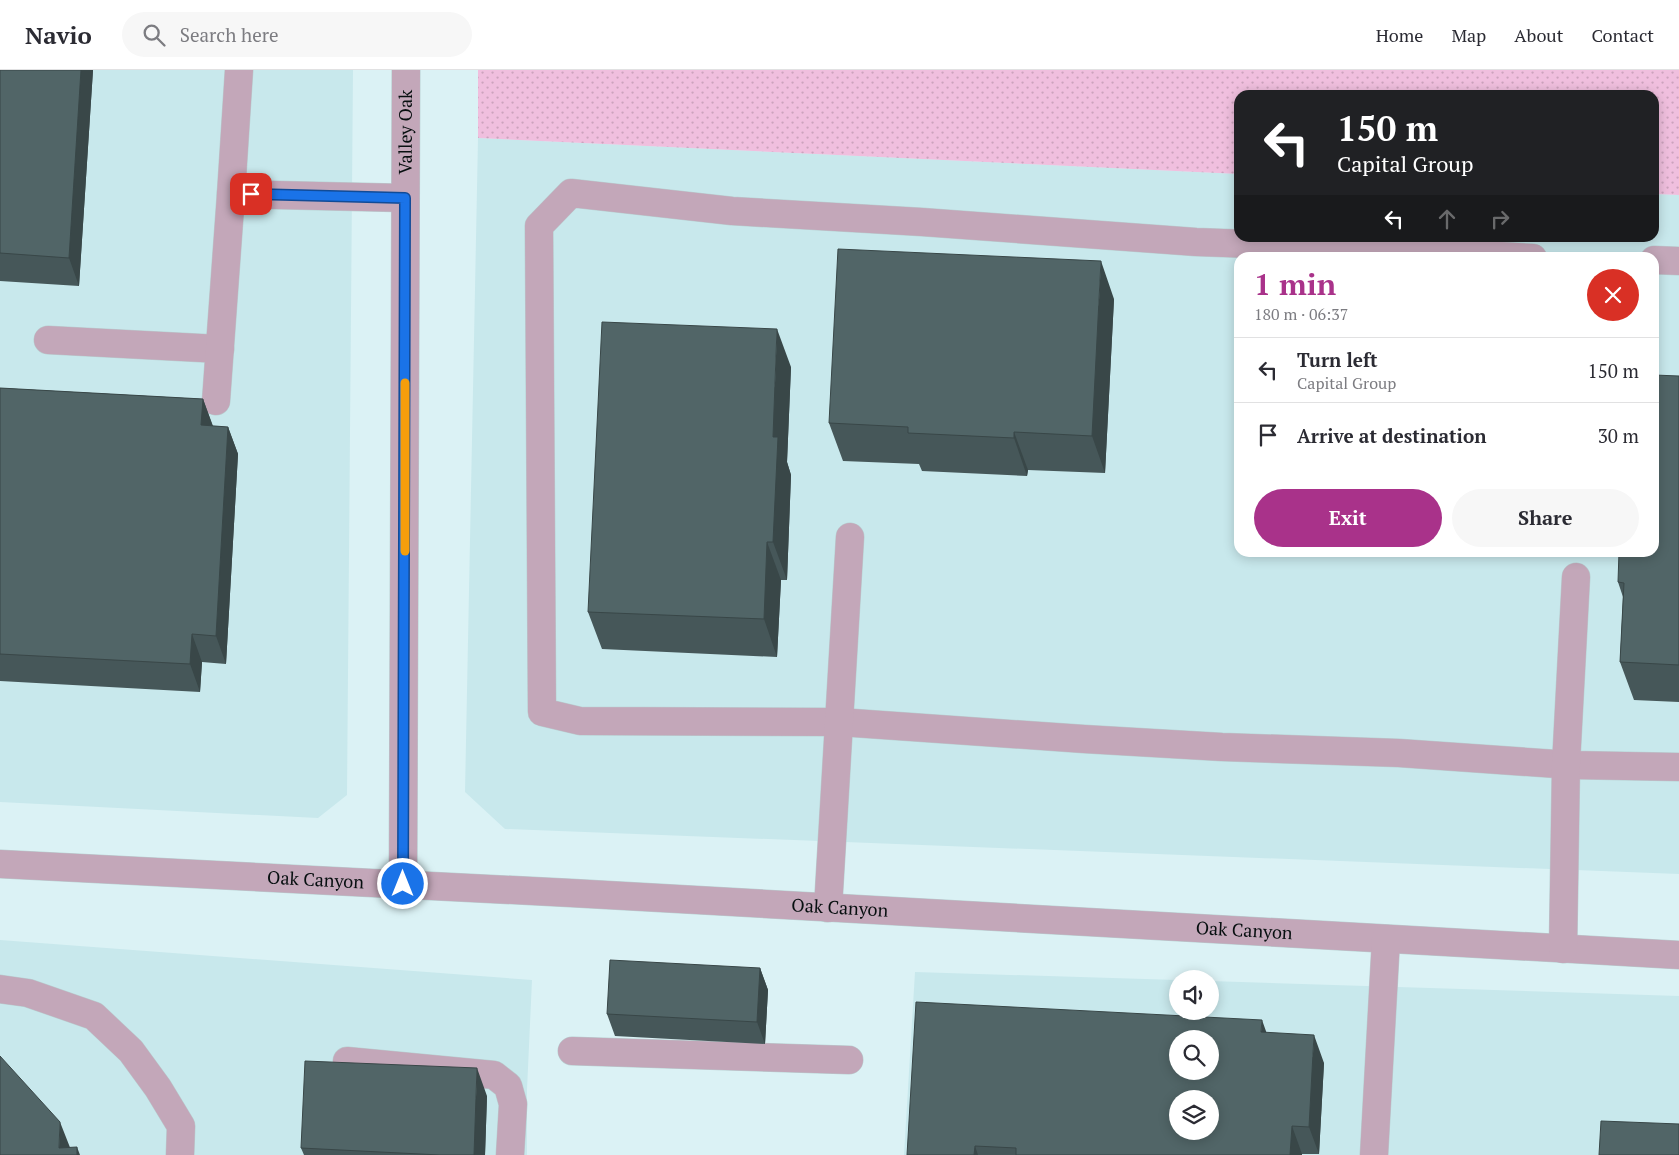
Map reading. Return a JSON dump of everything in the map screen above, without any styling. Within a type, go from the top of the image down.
[{"type":"street","points":[[216,401],[239,70]]},
{"type":"street","name":"Valley Oak","points":[[403,884],[406,70]]},
{"type":"street","points":[[1437,252],[1196,242],[922,222],[732,211],[572,193],[539,226],[542,712],[580,721],[839,722],[1222,747],[1399,754],[1566,764],[1679,767]]},
{"type":"street","points":[[231,194],[405,198]]},
{"type":"street","points":[[1659,260],[1679,261]]},
{"type":"street","points":[[48,340],[220,349]]},
{"type":"street","points":[[828,908],[850,537]]},
{"type":"street","points":[[1563,949],[1566,764],[1576,577]]},
{"type":"street","name":"Oak Canyon","points":[[0,864],[403,884],[1679,955]]},
{"type":"street","points":[[1374,1155],[1386,939]]},
{"type":"street","points":[[0,989],[28,993],[94,1016],[131,1051],[158,1088],[181,1126],[180,1155]]},
{"type":"street","points":[[572,1051],[849,1060]]},
{"type":"street","points":[[347,1061],[494,1076],[508,1086],[513,1104],[510,1155]]},
{"type":"shaded area","points":[[0,70],[353,70],[347,795],[318,818],[0,802]]},
{"type":"shaded area","points":[[478,70],[1679,70],[1679,195],[1659,194],[1659,90],[1234,90],[1234,174],[478,138]]},
{"type":"shaded area","points":[[478,138],[1234,174],[1234,242],[1659,242],[1659,194],[1679,195],[1679,874],[505,829],[465,792]]},
{"type":"shaded area","points":[[0,940],[532,980],[527,1090],[527,1155],[0,1155]]},
{"type":"shaded area","points":[[915,972],[1169,980],[1169,1020],[1219,1020],[1219,981],[1679,996],[1679,1155],[904,1155]]},
{"type":"building","points":[[0,70],[81,70],[69,258],[0,253]]},
{"type":"building","points":[[838,249],[1101,261],[1092,436],[1014,432],[1014,438],[908,433],[908,427],[829,423]]},
{"type":"building","points":[[602,322],[777,329],[773,437],[778,437],[773,542],[767,542],[764,619],[588,612]]},
{"type":"building","points":[[1659,375],[1679,376],[1679,665],[1620,662],[1624,583],[1618,582],[1619,557],[1659,557]]},
{"type":"building","points":[[0,388],[203,399],[201,425],[228,427],[216,636],[192,634],[190,664],[0,654]]},
{"type":"building","points":[[610,960],[760,968],[757,1022],[607,1014]]},
{"type":"building","points":[[916,1002],[1169,1015],[1169,1020],[1219,1020],[1219,1018],[1262,1020],[1261,1032],[1314,1035],[1309,1127],[1292,1126],[1290,1155],[1016,1155],[1016,1148],[975,1146],[974,1155],[907,1155]]},
{"type":"building","points":[[0,1056],[60,1122],[59,1148],[77,1147],[77,1155],[0,1155]]},
{"type":"building","points":[[305,1061],[477,1068],[474,1155],[301,1148]]},
{"type":"building","points":[[1601,1121],[1679,1124],[1679,1155],[1599,1155]]},
{"type":"slow traffic","points":[[405,383],[405,551]]},
{"type":"route","points":[[251,194],[405,198],[403,884]]}]
